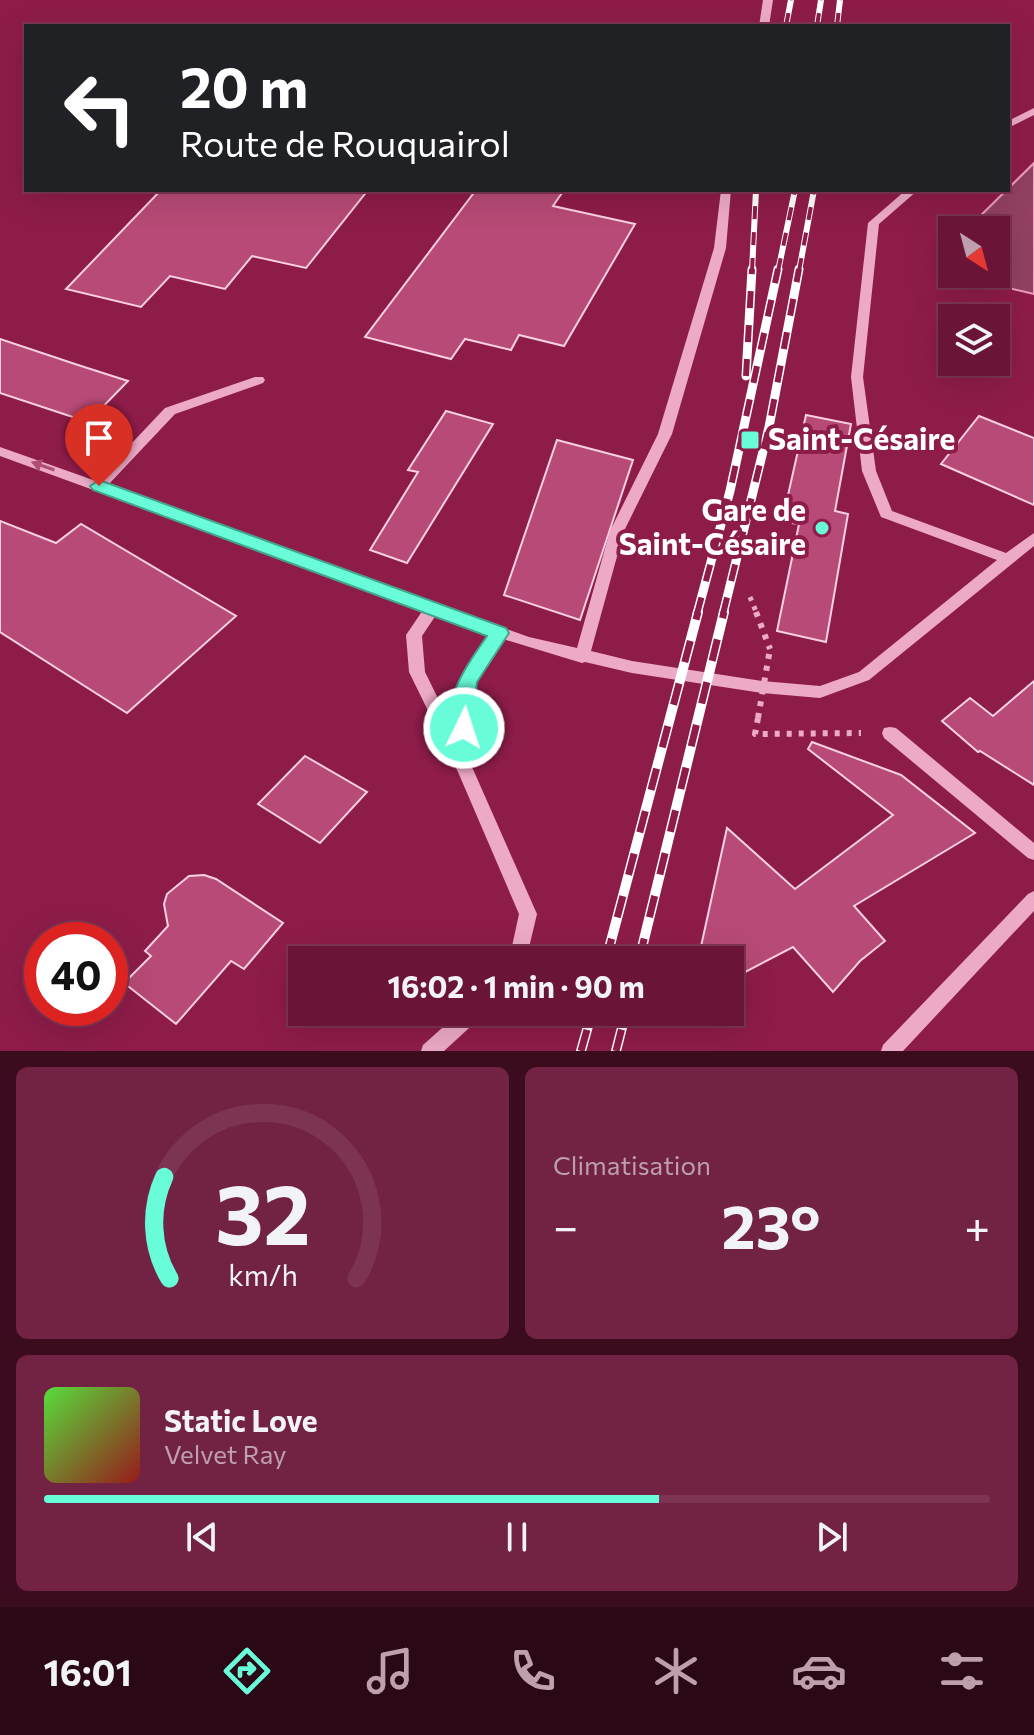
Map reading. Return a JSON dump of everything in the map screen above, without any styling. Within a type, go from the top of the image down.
[{"type":"street","points":[[764,24],[768,0]]},
{"type":"street","points":[[1010,124],[1034,111]]},
{"type":"street","points":[[582,657],[617,531],[665,434],[720,248],[726,192]]},
{"type":"street","points":[[911,192],[874,223],[857,377],[869,471],[886,514],[1008,559]]},
{"type":"street","points":[[99,486],[170,411],[259,380]]},
{"type":"street","points":[[0,451],[527,642],[582,657],[762,687],[820,692],[864,676],[1034,538]]},
{"type":"street","points":[[432,609],[414,635],[417,672],[466,772],[528,914],[521,946]]},
{"type":"street","points":[[466,772],[463,705],[468,681],[499,633]]},
{"type":"street","points":[[890,733],[1034,853]]},
{"type":"street","points":[[890,1051],[1032,905]]},
{"type":"street","points":[[430,1051],[458,1026]]},
{"type":"path","points":[[750,597],[770,649],[755,734],[890,733]]},
{"type":"shaded area","points":[[1034,163],[1034,294],[1009,288],[1010,216],[980,216],[1005,192],[1010,192],[1010,187]]},
{"type":"building","points":[[159,192],[366,192],[306,268],[252,256],[225,289],[170,276],[141,307],[66,289]]},
{"type":"building","points":[[474,192],[563,192],[553,206],[635,224],[564,346],[519,335],[511,350],[465,339],[451,359],[365,337]]},
{"type":"building","points":[[0,339],[128,381],[88,422],[0,393]]},
{"type":"building","points":[[446,411],[493,424],[407,563],[370,550],[418,472],[408,470]]},
{"type":"building","name":"Gare de Saint-Césaire","points":[[806,415],[851,424],[835,511],[848,514],[826,642],[777,631],[799,524],[782,522]]},
{"type":"building","points":[[979,416],[1034,438],[1034,505],[941,464]]},
{"type":"building","points":[[557,440],[633,460],[580,620],[504,595]]},
{"type":"building","points":[[0,521],[56,543],[81,524],[236,616],[127,713],[0,632]]},
{"type":"building","points":[[1034,681],[1034,785],[978,752],[942,721],[970,698],[993,716]]},
{"type":"building","points":[[812,742],[901,775],[975,833],[854,906],[885,941],[860,961],[833,992],[793,947],[744,973],[744,946],[701,946],[727,828],[795,889],[893,815],[808,749]]},
{"type":"building","points":[[305,756],[367,792],[320,843],[258,804]]},
{"type":"building","points":[[204,875],[216,879],[283,923],[244,969],[231,961],[176,1024],[128,986],[128,979],[151,956],[145,951],[168,926],[164,904],[167,894],[189,876]]},
{"type":"railway","points":[[786,24],[791,0]]},
{"type":"railway","points":[[817,24],[821,0]]},
{"type":"railway","points":[[837,24],[840,0]]},
{"type":"railway","points":[[752,271],[756,192]]},
{"type":"railway","points":[[778,271],[795,192]]},
{"type":"railway","points":[[799,271],[814,192]]},
{"type":"railway","points":[[746,376],[752,269]]},
{"type":"railway","points":[[697,614],[730,491],[778,269]]},
{"type":"railway","points":[[723,614],[769,427],[799,269]]},
{"type":"railway","points":[[610,946],[698,612]]},
{"type":"railway","points":[[642,946],[724,612]]},
{"type":"railway","points":[[581,1051],[588,1026]]},
{"type":"railway","points":[[616,1051],[622,1026]]},
{"type":"place","name":"Saint-Césaire","points":[[750,440]]},
{"type":"place","name":"Gare de Saint-Césaire","points":[[822,528]]},
{"type":"route","points":[[99,486],[499,633],[468,681],[463,705],[464,728]]}]
